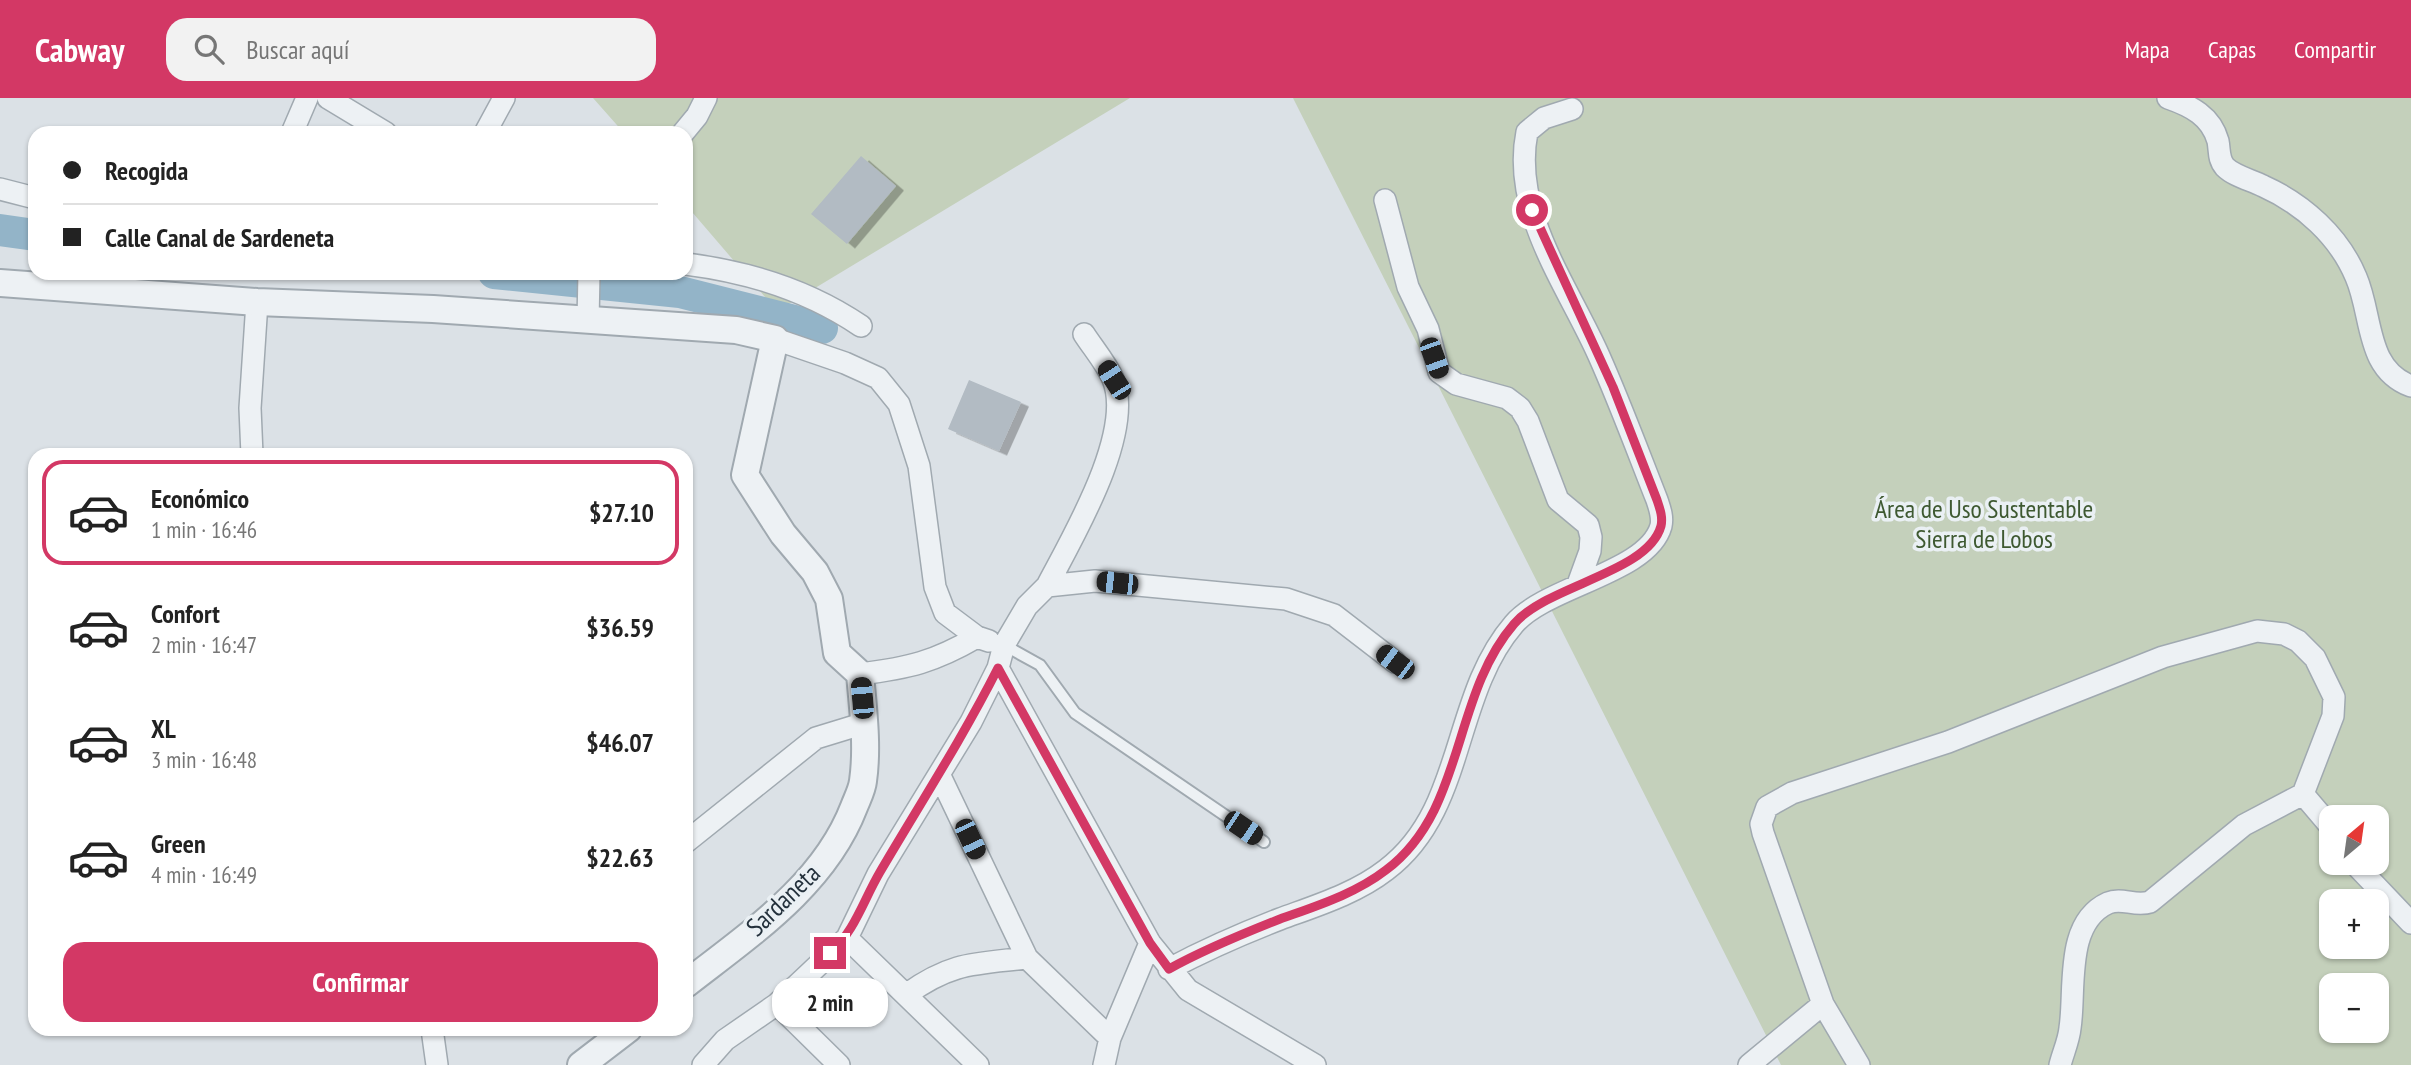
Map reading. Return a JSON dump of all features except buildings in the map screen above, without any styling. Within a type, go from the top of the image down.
[{"type":"street","points":[[295,126],[307,98]]},
{"type":"street","points":[[328,98],[374,126]]},
{"type":"street","points":[[489,126],[504,98]]},
{"type":"street","points":[[689,126],[706,98]]},
{"type":"street","points":[[2168,98],[2187,104],[2204,116],[2214,130],[2220,159],[2226,169],[2266,187],[2301,209],[2331,234],[2356,276],[2380,364],[2399,381],[2411,386]]},
{"type":"street","points":[[1169,969],[1211,946],[1338,897],[1385,871],[1407,851],[1439,804],[1471,702],[1500,641],[1515,622],[1534,606],[1578,584],[1617,569],[1637,555],[1660,528],[1662,516],[1613,387],[1538,229],[1526,191],[1523,170],[1527,132],[1544,118],[1572,109]]},
{"type":"street","points":[[0,189],[28,196]]},
{"type":"street","points":[[1385,200],[1408,286],[1428,329],[1439,372],[1456,384],[1507,398],[1520,408],[1528,421],[1558,500],[1587,525],[1591,537],[1590,551],[1578,584]]},
{"type":"street","points":[[693,266],[784,285],[832,306],[861,326]]},
{"type":"street","points":[[588,311],[589,280]]},
{"type":"street","points":[[0,283],[257,302],[433,309],[588,311],[736,330],[775,339],[845,363],[878,378],[899,404],[919,466],[934,587],[945,613],[977,637],[1004,645]]},
{"type":"street","points":[[252,448],[250,408],[257,302]]},
{"type":"street","points":[[703,1065],[725,1040],[777,1004],[848,938],[878,874],[940,776],[998,668],[1004,645],[1027,606],[1047,586],[1092,501],[1118,419],[1114,380],[1084,334]]},
{"type":"street","points":[[775,339],[745,475],[783,534],[815,572],[830,599],[837,653],[860,674],[911,667],[947,654],[977,637]]},
{"type":"street","points":[[1047,586],[1095,580],[1286,599],[1334,615],[1395,662]]},
{"type":"street","points":[[1859,1065],[1823,1003],[1761,824],[1767,807],[1792,793],[1948,742],[2162,657],[2257,631],[2284,634],[2298,641],[2315,658],[2334,697],[2333,716],[2303,794],[2244,825],[2150,902],[2142,905],[2115,900],[2095,912],[2078,942],[2070,1030],[2060,1065]]},
{"type":"street","points":[[998,668],[1150,943],[1169,969],[1188,990],[1315,1065]]},
{"type":"street","name":"Sardaneta","points":[[693,979],[753,932],[812,878],[844,834],[863,783],[864,723],[860,674]]},
{"type":"street","points":[[693,836],[816,738],[864,723]]},
{"type":"street","points":[[940,776],[1027,958],[1110,1038]]},
{"type":"street","points":[[2303,794],[2319,813]]},
{"type":"street","points":[[2365,875],[2411,923]]},
{"type":"street","points":[[848,938],[978,1065]]},
{"type":"street","points":[[1104,1065],[1110,1038],[1150,943]]},
{"type":"street","points":[[908,994],[935,974],[962,966],[1027,958]]},
{"type":"street","points":[[1749,1065],[1823,1003]]},
{"type":"street","points":[[777,1004],[839,1065]]},
{"type":"street","points":[[433,1036],[437,1065]]},
{"type":"street","points":[[581,1065],[619,1036]]},
{"type":"lane","points":[[1004,645],[1040,665],[1075,713],[1264,842]]},
{"type":"green space","points":[[593,98],[1130,98],[777,311],[693,213],[693,126],[618,126]]},
{"type":"green space","name":"Área de Uso Sustentable Sierra de Lobos","points":[[1293,98],[2411,98],[2411,1065],[1781,1065]]},
{"type":"waterway","points":[[0,230],[28,234]]},
{"type":"waterway","points":[[563,280],[680,292],[822,328]]},
{"type":"route","points":[[830,953],[848,938],[878,874],[940,776],[998,668],[1150,943],[1169,969],[1211,946],[1338,897],[1385,871],[1407,851],[1426,828],[1439,804],[1471,702],[1483,671],[1500,641],[1515,622],[1534,606],[1578,584],[1617,569],[1637,555],[1660,528],[1662,516],[1657,500],[1613,387],[1538,229],[1532,210]]}]
